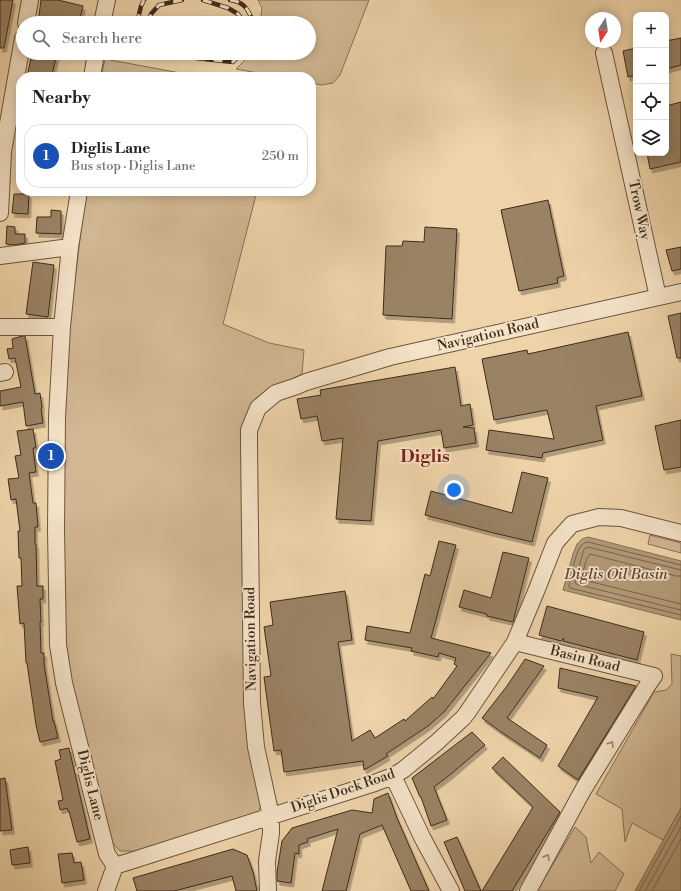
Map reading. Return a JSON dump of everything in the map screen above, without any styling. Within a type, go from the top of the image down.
[{"type":"street","points":[[27,16],[30,0]]},
{"type":"street","points":[[104,16],[107,0]]},
{"type":"street","name":"Trow Way","points":[[604,53],[658,297]]},
{"type":"street","points":[[17,72],[19,60]]},
{"type":"street","points":[[93,72],[95,60]]},
{"type":"street","points":[[0,213],[3,152],[16,78]]},
{"type":"street","name":"Diglis Lane","points":[[78,196],[70,247],[62,327],[57,416],[56,530],[58,645],[64,683],[107,854],[115,866]]},
{"type":"street","points":[[0,256],[70,247]]},
{"type":"street","name":"Navigation Road","points":[[271,816],[256,747],[252,703],[249,460],[250,430],[258,408],[276,393],[327,375],[390,357],[681,292]]},
{"type":"street","points":[[0,327],[62,327]]},
{"type":"street","name":"Diglis Dock Road","points":[[115,866],[393,776],[436,743],[463,718],[515,642],[555,543],[572,524],[599,517],[621,518],[681,533]]},
{"type":"street","name":"Basin Road","points":[[515,642],[654,676],[583,790],[528,891]]},
{"type":"street","points":[[393,776],[423,839],[451,891]]},
{"type":"street","points":[[268,891],[267,861],[271,833],[271,816]]},
{"type":"street","points":[[106,891],[115,866]]},
{"type":"shaded area","points":[[258,0],[369,0],[340,75],[333,83],[322,85],[316,84],[316,72],[252,72],[236,69],[245,60],[316,60],[316,16],[261,16],[262,8]]},
{"type":"shaded area","points":[[105,60],[110,60],[175,72],[102,72]]},
{"type":"shaded area","points":[[85,196],[256,196],[223,324],[269,343],[304,350],[302,374],[280,385],[253,403],[262,803],[258,813],[137,851],[120,851],[110,840],[70,683],[65,641],[63,532],[64,416],[68,335]]},
{"type":"shaded area","points":[[650,535],[681,543],[681,553],[648,544]]},
{"type":"shaded area","points":[[671,654],[681,656],[681,808],[663,840],[632,823],[625,842],[622,809],[596,794],[654,692],[666,690],[672,684]]},
{"type":"shaded area","points":[[575,827],[586,837],[591,863],[599,852],[624,874],[615,891],[537,891]]},
{"type":"water","name":"Diglis Oil Basin","points":[[588,537],[681,561],[681,620],[563,590],[577,544],[582,539]]},
{"type":"water","points":[[681,808],[681,891],[635,891]]},
{"type":"building","points":[[0,0],[13,0],[4,48],[0,48]]},
{"type":"building","points":[[41,0],[58,0],[83,6],[81,16],[39,16]]},
{"type":"building","points":[[681,38],[681,65],[669,68],[669,48],[669,40]]},
{"type":"building","points":[[633,49],[633,76],[628,77],[623,51]]},
{"type":"building","points":[[31,60],[55,60],[53,72],[28,72]]},
{"type":"building","points":[[681,102],[681,162],[650,169],[648,156],[669,156],[669,105]]},
{"type":"building","points":[[14,194],[16,194],[16,196],[29,196],[28,214],[12,213]]},
{"type":"building","points":[[548,200],[564,276],[557,278],[558,283],[519,291],[501,210]]},
{"type":"building","points":[[51,210],[61,211],[61,234],[36,233],[37,217],[51,217]]},
{"type":"building","points":[[7,226],[15,227],[15,234],[25,234],[25,243],[14,245],[6,244]]},
{"type":"building","points":[[425,227],[457,229],[452,319],[383,315],[386,246],[402,246],[403,241],[424,242]]},
{"type":"building","points":[[681,247],[681,269],[672,271],[666,250]]},
{"type":"building","points":[[33,262],[54,265],[48,317],[26,314]]},
{"type":"building","points":[[681,313],[681,358],[677,358],[668,316]]},
{"type":"building","points":[[628,332],[642,396],[596,406],[603,440],[543,453],[542,458],[486,450],[489,430],[554,439],[547,410],[494,420],[482,359],[527,350],[528,354]]},
{"type":"building","points":[[25,336],[35,394],[40,393],[43,423],[26,426],[23,402],[0,406],[0,391],[21,387],[15,358],[9,359],[7,349],[13,348],[12,339]]},
{"type":"building","points":[[455,367],[461,406],[470,404],[473,425],[463,427],[474,428],[476,443],[444,448],[441,430],[378,441],[371,521],[336,519],[343,438],[322,441],[317,416],[301,419],[297,399],[321,395],[320,390]]},
{"type":"building","points":[[681,420],[681,467],[664,470],[655,426]]},
{"type":"building","points":[[33,429],[36,448],[33,448],[36,472],[29,473],[33,503],[36,503],[38,527],[35,527],[37,586],[43,586],[43,599],[40,599],[41,653],[44,653],[44,664],[53,721],[58,738],[40,742],[26,663],[24,623],[20,624],[17,586],[22,586],[18,531],[20,531],[16,499],[11,500],[8,479],[19,478],[15,456],[21,455],[17,431]]},
{"type":"building","points":[[522,472],[548,478],[532,542],[425,515],[431,491],[512,513]]},
{"type":"building","points":[[439,541],[456,545],[431,638],[491,653],[444,712],[428,726],[386,754],[388,756],[364,770],[363,761],[284,772],[281,750],[274,751],[264,677],[271,676],[264,627],[273,625],[270,602],[345,591],[352,640],[338,642],[352,741],[370,730],[375,738],[404,719],[405,721],[432,697],[433,699],[457,666],[454,664],[456,658],[439,653],[438,657],[411,651],[412,648],[365,640],[367,626],[410,633],[425,574],[430,576]]},
{"type":"building","points":[[503,552],[529,558],[513,622],[459,607],[464,590],[491,598]]},
{"type":"building","points":[[547,606],[644,632],[637,660],[563,641],[564,638],[561,641],[539,635]]},
{"type":"building","points":[[525,659],[544,666],[507,718],[547,745],[540,758],[482,718],[507,686]]},
{"type":"building","points":[[560,668],[636,686],[578,780],[558,766],[598,697],[558,688]]},
{"type":"building","points":[[472,732],[485,745],[434,787],[447,820],[431,826],[421,797],[412,778]]},
{"type":"building","points":[[69,748],[90,839],[77,842],[69,811],[67,808],[60,810],[58,801],[63,800],[55,761],[61,759],[59,750]]},
{"type":"building","points":[[503,757],[560,812],[512,891],[482,891],[533,807],[492,768]]},
{"type":"building","points":[[5,778],[12,830],[0,831],[0,779]]},
{"type":"building","points":[[388,793],[397,818],[429,891],[411,891],[382,825],[360,834],[346,891],[322,891],[338,829],[307,839],[308,842],[299,845],[299,854],[295,853],[291,883],[277,881],[282,841],[292,828],[352,810],[372,813],[374,799]]},
{"type":"building","points":[[457,837],[481,891],[465,891],[444,842]]},
{"type":"building","points":[[28,847],[30,863],[12,865],[10,850]]},
{"type":"building","points":[[233,849],[247,855],[253,872],[257,891],[236,891],[232,876],[174,891],[137,891],[133,878]]},
{"type":"building","points":[[72,853],[74,863],[81,862],[84,880],[62,883],[58,854]]},
{"type":"railway","points":[[139,16],[144,0]]},
{"type":"railway","points":[[150,16],[159,5],[182,0]]},
{"type":"railway","points":[[203,0],[228,8],[240,16]]},
{"type":"railway","points":[[230,0],[243,5],[250,16]]},
{"type":"railway","points":[[214,60],[233,62],[235,60]]},
{"type":"place","name":"Diglis Lane","points":[[51,456]]},
{"type":"district","name":"Diglis","points":[[425,456]]}]
